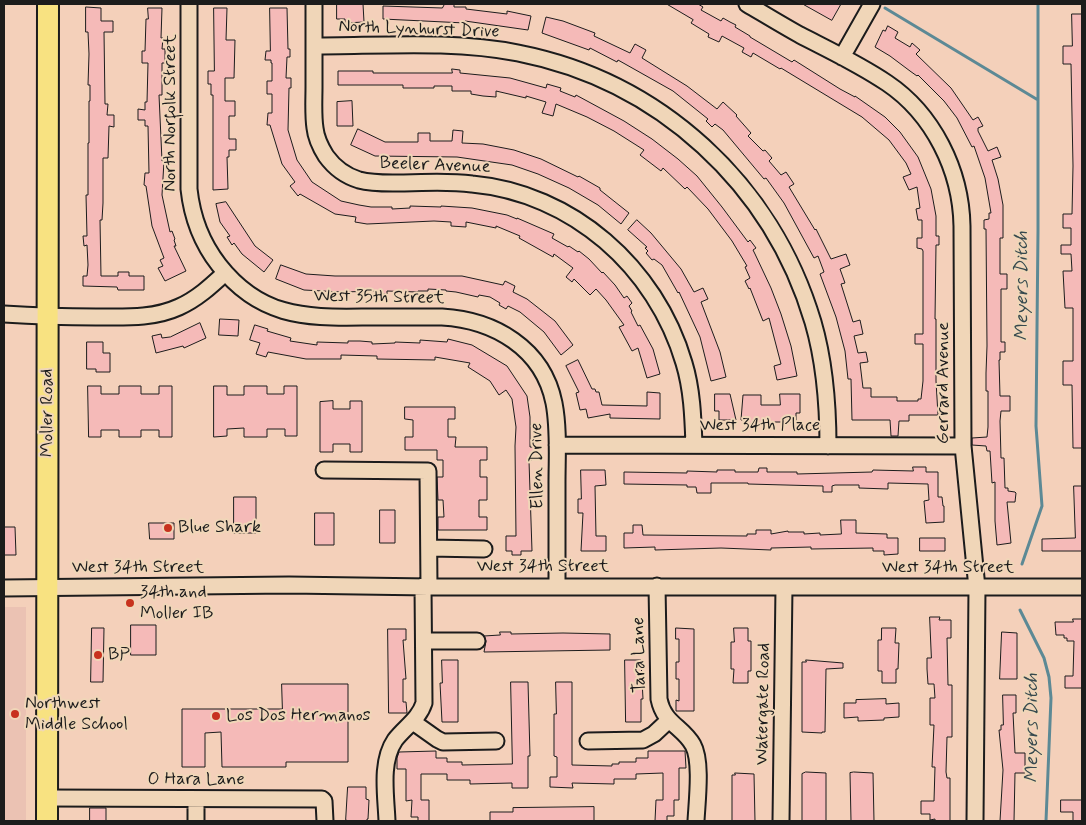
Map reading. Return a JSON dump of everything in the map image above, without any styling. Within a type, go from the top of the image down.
[{"type":"main road","name":"Moller Road","points":[[48,4],[48,821]]},
{"type":"street","name":"North Norfolk Street","points":[[189,4],[188,183],[190,198],[200,234],[209,252],[225,273]]},
{"type":"street","points":[[314,4],[314,46]]},
{"type":"street","name":"Gerrard Avenue","points":[[747,4],[888,84],[912,104],[938,139],[956,180],[962,220],[963,446],[977,588],[975,821]]},
{"type":"street","points":[[842,57],[872,4]]},
{"type":"street","name":"Beeler Avenue","points":[[314,46],[315,129],[319,144],[327,157],[341,171],[362,181],[380,183],[460,183],[510,190],[557,209],[604,239],[630,264],[653,294],[676,338],[688,380],[694,445]]},
{"type":"street","name":"North Lynhurst Drive","points":[[314,46],[454,46],[488,48],[519,54],[586,73],[630,94],[665,115],[709,150],[737,180],[766,219],[790,262],[808,306],[821,354],[827,394],[828,446]]},
{"type":"street","points":[[4,314],[48,317],[132,317],[158,313],[173,309],[191,300],[225,273]]},
{"type":"street","name":"West 35th Street","points":[[225,273],[240,288],[253,297],[290,313],[315,317],[462,318],[473,320],[500,331],[528,353]]},
{"type":"street","name":"Ellen Drive","points":[[528,353],[540,369],[553,398],[557,424],[557,586]]},
{"type":"street","name":"West 34th Place","points":[[557,444],[963,446]]},
{"type":"street","points":[[324,470],[428,471],[429,548],[424,641],[425,700],[422,710],[395,741],[388,755],[386,768],[387,821]]},
{"type":"street","points":[[429,548],[484,549]]},
{"type":"street","name":"West 34th Street","points":[[4,588],[290,585],[1082,587]]},
{"type":"street","name":"Tara Lane","points":[[657,586],[659,699],[664,713],[685,734],[695,750],[698,760],[696,821]]},
{"type":"street","name":"Watergate Road","points":[[781,821],[784,587]]},
{"type":"street","points":[[424,641],[477,641]]},
{"type":"street","points":[[588,741],[643,740],[654,734],[669,720]]},
{"type":"street","points":[[413,722],[437,740],[443,742],[496,741]]},
{"type":"street","name":"O Hara Lane","points":[[47,798],[322,799],[324,801],[325,821]]},
{"type":"street","points":[[196,799],[196,821]]},
{"type":"shaded area","name":"Northwest Middle School","points":[[4,607],[26,607],[26,821],[4,821]]},
{"type":"building","points":[[337,4],[363,4],[364,22],[345,23],[345,19],[337,19]]},
{"type":"building","points":[[445,4],[454,4],[454,7],[466,7],[466,9],[507,14],[507,11],[531,16],[528,30],[465,21],[465,23],[383,19],[383,6],[442,8]]},
{"type":"building","points":[[667,4],[698,4],[703,7],[701,10],[721,21],[723,18],[736,25],[735,27],[750,37],[792,62],[794,60],[840,89],[855,96],[885,117],[900,132],[918,157],[931,189],[936,216],[936,236],[939,236],[939,245],[936,245],[935,319],[938,415],[909,415],[909,421],[899,421],[898,436],[891,436],[890,420],[852,420],[851,379],[848,379],[845,351],[836,317],[820,274],[824,272],[818,256],[814,258],[784,203],[766,178],[764,179],[723,130],[715,124],[712,127],[706,121],[708,119],[673,91],[618,60],[617,62],[590,48],[589,50],[542,33],[546,17],[595,33],[594,36],[630,53],[635,44],[646,50],[642,58],[687,86],[717,109],[723,102],[737,115],[751,133],[748,136],[772,158],[769,161],[781,175],[786,172],[794,184],[789,187],[816,229],[831,259],[846,254],[850,265],[840,269],[845,283],[841,284],[853,322],[860,320],[863,334],[854,336],[858,353],[866,352],[868,362],[860,363],[863,388],[871,388],[871,397],[897,397],[897,401],[918,401],[918,399],[921,399],[923,381],[923,344],[915,344],[915,334],[923,334],[923,251],[917,248],[917,238],[922,238],[922,220],[918,220],[916,209],[920,208],[917,187],[909,190],[903,177],[911,174],[906,163],[889,140],[862,117],[781,68],[753,53],[751,57],[742,52],[744,48],[722,36],[719,42],[708,37],[709,34],[691,23],[693,20]]},
{"type":"building","points":[[803,4],[841,4],[832,20]]},
{"type":"building","points":[[86,7],[101,8],[101,21],[113,21],[113,32],[104,32],[105,104],[108,104],[107,115],[114,115],[114,127],[109,126],[108,158],[103,158],[103,203],[102,220],[100,220],[101,276],[118,276],[118,272],[129,272],[129,276],[144,276],[144,290],[118,290],[117,287],[83,286],[83,276],[87,276],[88,265],[87,245],[84,246],[83,236],[87,236],[86,195],[88,195],[90,101]]},
{"type":"building","points":[[148,8],[162,8],[161,38],[163,38],[162,49],[165,49],[165,63],[162,63],[162,95],[159,95],[162,161],[164,161],[162,195],[170,232],[172,231],[175,239],[176,246],[174,246],[186,271],[165,281],[158,268],[163,266],[160,260],[164,258],[152,226],[146,186],[144,185],[145,173],[149,173],[148,126],[145,126],[145,120],[138,120],[138,109],[145,110],[145,102],[147,102],[148,63],[142,63],[142,51],[145,51]]},
{"type":"building","points":[[214,8],[227,8],[226,40],[235,40],[234,78],[225,78],[225,101],[235,101],[235,116],[229,116],[229,139],[236,139],[236,150],[229,150],[229,157],[227,157],[228,189],[213,190],[213,95],[211,95],[211,84],[208,84],[208,71],[214,71]]},
{"type":"building","points":[[270,8],[287,8],[288,49],[290,49],[290,57],[287,57],[286,78],[291,78],[288,130],[297,160],[312,182],[341,201],[359,205],[392,207],[392,209],[410,208],[410,206],[472,208],[517,218],[554,234],[552,238],[579,251],[603,272],[624,298],[627,296],[632,303],[629,306],[631,312],[653,349],[660,374],[647,378],[638,348],[632,351],[619,327],[624,325],[596,289],[590,295],[574,279],[572,282],[566,277],[573,268],[554,254],[553,257],[519,238],[520,236],[496,226],[496,228],[466,222],[466,227],[451,226],[451,222],[434,221],[367,224],[355,222],[356,217],[335,214],[300,194],[298,196],[290,186],[295,182],[282,164],[270,125],[267,125],[268,113],[272,113],[272,94],[267,94],[267,81],[272,81],[272,63],[271,60],[265,60],[266,51],[270,51]]},
{"type":"building","points":[[1072,14],[1082,14],[1082,448],[1073,448],[1072,385],[1063,385],[1063,361],[1073,361],[1073,308],[1065,308],[1063,271],[1072,271],[1071,254],[1061,254],[1061,245],[1071,245],[1071,228],[1063,228],[1063,214],[1072,214],[1073,166],[1071,64],[1063,64],[1063,46],[1072,46]]},
{"type":"building","points":[[888,26],[898,32],[895,38],[910,47],[912,43],[920,50],[916,54],[951,88],[973,120],[978,117],[983,126],[978,128],[978,131],[988,151],[997,147],[1001,157],[992,160],[1003,205],[1003,238],[1000,238],[1000,274],[1007,274],[1007,289],[1001,289],[1001,342],[1005,342],[1005,352],[1000,352],[999,360],[1000,396],[1010,396],[1010,411],[1001,411],[1000,421],[1001,458],[1004,458],[1005,488],[1016,493],[1015,502],[1007,502],[1011,543],[997,545],[995,482],[992,483],[990,451],[987,451],[986,446],[972,445],[972,438],[987,437],[988,427],[988,391],[986,391],[986,229],[984,229],[984,220],[989,219],[989,213],[991,213],[985,178],[974,146],[972,147],[957,118],[944,101],[918,75],[875,47],[883,30],[885,31]]},
{"type":"building","points":[[452,69],[460,70],[460,73],[510,78],[546,88],[547,84],[561,88],[560,91],[575,97],[576,95],[624,121],[678,159],[697,176],[748,242],[750,240],[756,248],[753,250],[781,314],[791,346],[797,376],[777,380],[774,366],[781,364],[769,318],[763,321],[750,288],[745,281],[750,278],[745,267],[747,266],[732,241],[708,209],[687,187],[685,189],[663,168],[661,171],[640,155],[644,150],[614,131],[556,104],[553,116],[542,113],[546,102],[526,96],[526,98],[496,91],[496,97],[483,96],[471,94],[471,91],[452,91],[452,86],[403,88],[403,85],[338,85],[338,71],[452,73]]},
{"type":"building","points":[[352,101],[353,126],[337,126],[337,102]]},
{"type":"building","points":[[358,129],[385,142],[418,142],[418,133],[430,133],[430,141],[452,141],[453,130],[463,131],[462,143],[483,144],[514,150],[541,159],[579,176],[600,188],[600,190],[629,213],[621,224],[598,205],[569,188],[512,165],[457,157],[375,156],[351,145]]},
{"type":"building","points":[[226,202],[255,246],[273,260],[264,272],[242,254],[234,243],[232,245],[227,237],[230,236],[220,222],[216,204]]},
{"type":"building","points":[[637,220],[651,233],[681,269],[694,292],[703,288],[708,299],[701,302],[720,352],[726,377],[711,381],[700,337],[679,292],[662,265],[654,259],[652,260],[646,253],[648,251],[645,248],[647,247],[628,230]]},
{"type":"building","points":[[281,265],[306,274],[335,276],[462,276],[503,285],[505,281],[515,286],[513,292],[527,299],[555,321],[573,345],[561,355],[544,332],[520,312],[508,306],[506,309],[490,297],[479,295],[478,297],[446,290],[428,289],[428,291],[418,292],[387,291],[387,294],[378,294],[378,291],[304,290],[276,279]]},
{"type":"building","points":[[220,319],[239,320],[238,336],[219,335]]},
{"type":"building","points":[[200,323],[206,338],[184,348],[183,346],[156,353],[152,336],[161,334],[162,338],[170,337]]},
{"type":"building","points":[[255,325],[268,329],[267,331],[291,338],[290,341],[317,345],[317,342],[420,343],[420,340],[447,342],[448,339],[472,345],[507,366],[527,396],[530,417],[530,447],[534,447],[531,461],[529,461],[532,551],[521,551],[521,555],[512,555],[512,551],[506,551],[506,536],[516,536],[516,427],[512,399],[506,390],[499,395],[490,381],[468,367],[470,363],[435,357],[435,360],[377,359],[377,356],[341,355],[341,359],[306,359],[268,352],[266,357],[256,354],[260,343],[250,340]]},
{"type":"building","points":[[87,342],[103,342],[103,353],[110,353],[110,372],[96,372],[96,369],[87,369]]},
{"type":"building","points":[[578,360],[592,389],[599,392],[602,405],[647,406],[647,392],[660,393],[660,419],[610,418],[610,414],[588,418],[586,409],[580,410],[576,393],[579,392],[566,366]]},
{"type":"building","points":[[88,386],[101,386],[101,394],[119,394],[119,386],[141,386],[141,394],[159,394],[159,386],[172,386],[172,437],[159,437],[159,430],[141,430],[141,437],[119,437],[119,430],[101,430],[101,437],[89,437]]},
{"type":"building","points":[[214,386],[227,386],[227,395],[244,395],[244,386],[267,386],[267,394],[284,394],[284,386],[297,386],[297,436],[285,436],[285,429],[267,429],[267,437],[244,437],[244,428],[227,429],[227,436],[214,437]]},
{"type":"building","points":[[715,394],[730,394],[736,420],[719,420],[719,411],[715,411]]},
{"type":"building","points":[[780,394],[800,394],[800,413],[796,413],[796,422],[751,424],[744,423],[744,420],[741,420],[743,395],[761,395],[761,405],[780,405]]},
{"type":"building","points":[[333,401],[333,409],[350,409],[350,401],[362,401],[362,452],[350,452],[350,444],[333,444],[333,452],[320,452],[320,402]]},
{"type":"building","points":[[405,407],[455,407],[455,419],[448,419],[448,437],[456,437],[455,447],[487,447],[487,460],[480,460],[480,477],[487,477],[487,500],[479,500],[479,517],[487,517],[487,530],[438,530],[438,517],[444,517],[443,500],[438,500],[437,477],[443,477],[443,460],[437,460],[437,450],[405,450],[405,437],[413,437],[413,420],[405,419]]},
{"type":"building","points":[[913,467],[926,467],[926,472],[938,472],[938,497],[942,497],[944,522],[926,523],[924,501],[929,500],[928,484],[888,483],[888,489],[859,488],[859,485],[835,485],[832,486],[832,492],[823,492],[823,486],[711,483],[711,493],[697,493],[696,487],[687,487],[687,485],[624,484],[624,472],[687,473],[687,471],[717,472],[717,470],[735,470],[735,472],[758,472],[759,468],[767,468],[767,472],[797,472],[797,474],[872,472],[873,470],[913,471]]},
{"type":"building","points":[[581,470],[605,470],[606,485],[595,486],[596,536],[606,536],[606,551],[581,551],[583,513],[578,513],[578,499],[581,499]]},
{"type":"building","points":[[1074,486],[1082,486],[1082,551],[1042,551],[1042,539],[1075,538]]},
{"type":"building","points":[[234,497],[256,497],[256,533],[234,533]]},
{"type":"building","points":[[380,510],[395,510],[395,543],[380,543]]},
{"type":"building","points":[[315,513],[334,513],[334,545],[315,545]]},
{"type":"building","points":[[841,520],[856,520],[856,533],[887,534],[887,538],[898,538],[898,554],[884,555],[884,551],[873,551],[873,548],[811,549],[811,547],[771,548],[771,550],[721,548],[655,550],[655,547],[624,548],[624,533],[633,533],[633,525],[642,525],[643,535],[747,536],[747,534],[756,534],[756,530],[771,530],[771,534],[788,531],[804,532],[804,534],[820,533],[820,535],[841,534]]},
{"type":"building","points":[[149,523],[174,523],[174,539],[150,539]]},
{"type":"building","points":[[4,527],[15,527],[16,555],[4,555]]},
{"type":"building","points":[[920,538],[945,538],[945,551],[920,551]]},
{"type":"building","points":[[930,617],[940,617],[939,620],[951,620],[951,638],[947,638],[948,685],[952,685],[952,737],[947,737],[946,772],[947,778],[950,778],[950,821],[930,820],[930,814],[921,814],[921,801],[934,801],[935,767],[932,767],[934,725],[930,725],[930,698],[935,698],[934,684],[928,684],[927,669],[927,658],[931,658]]},
{"type":"building","points":[[1073,619],[1082,619],[1082,688],[1065,688],[1065,676],[1073,676],[1074,641],[1067,641],[1064,635],[1056,635],[1055,622],[1073,622]]},
{"type":"building","points":[[131,625],[156,625],[156,655],[131,655]]},
{"type":"building","name":"BP","points":[[92,628],[104,628],[103,682],[91,682]]},
{"type":"building","points":[[676,628],[694,629],[694,711],[676,711],[676,700],[679,701],[679,679],[676,679],[676,662],[679,662],[679,639],[676,639]]},
{"type":"building","points":[[734,628],[748,628],[748,641],[751,641],[751,671],[748,671],[748,683],[733,683],[734,669],[731,669],[731,642],[734,642]]},
{"type":"building","points":[[882,628],[896,628],[895,643],[899,643],[896,683],[882,683],[882,671],[878,671],[878,640],[881,640]]},
{"type":"building","points":[[388,629],[406,629],[406,640],[403,640],[406,679],[403,679],[403,702],[406,702],[407,713],[389,713]]},
{"type":"building","points":[[500,632],[511,632],[511,634],[610,634],[610,650],[484,652],[486,641],[484,636],[500,635]]},
{"type":"building","points":[[1002,632],[1017,633],[1017,679],[1000,679]]},
{"type":"building","points":[[442,660],[458,660],[458,722],[442,722],[440,683],[442,683]]},
{"type":"building","points":[[625,660],[641,660],[643,699],[641,699],[641,722],[626,722]]},
{"type":"building","points":[[806,660],[843,663],[843,668],[826,669],[825,732],[822,733],[802,732],[802,662],[806,662]]},
{"type":"building","points":[[511,682],[528,682],[530,756],[528,756],[528,788],[512,788],[512,783],[470,784],[470,780],[447,780],[447,774],[421,774],[421,800],[429,800],[429,821],[418,821],[418,817],[411,817],[412,800],[406,801],[406,769],[397,769],[399,752],[436,751],[436,758],[447,758],[447,762],[462,762],[462,765],[512,764]]},
{"type":"building","points":[[556,682],[572,682],[572,765],[612,766],[612,764],[619,764],[619,762],[636,762],[636,758],[648,758],[648,751],[685,751],[686,768],[679,768],[679,800],[674,800],[674,816],[667,816],[667,821],[655,821],[656,800],[663,800],[663,773],[636,774],[636,779],[614,779],[614,784],[572,783],[573,788],[550,787],[550,777],[557,777],[557,757],[554,756]]},
{"type":"building","points":[[282,684],[348,684],[348,762],[286,762],[286,767],[222,767],[221,732],[205,733],[205,767],[182,767],[182,709],[282,709]]},
{"type":"building","points":[[1003,695],[1016,695],[1016,713],[1013,713],[1015,753],[1025,753],[1025,773],[1015,773],[1014,821],[1000,821],[1003,770],[999,730],[1001,730],[1001,725],[1003,725]]},
{"type":"building","points":[[886,699],[886,704],[899,703],[899,717],[884,718],[884,720],[858,721],[858,717],[844,718],[844,703],[856,703],[856,700]]},
{"type":"building","points":[[806,772],[826,773],[826,821],[802,821],[802,774]]},
{"type":"building","points":[[735,773],[754,774],[755,821],[732,821],[732,775],[735,775]]},
{"type":"building","points":[[850,773],[873,773],[874,821],[851,821]]},
{"type":"building","points":[[348,787],[366,787],[366,799],[369,800],[367,821],[346,820]]},
{"type":"building","points":[[1061,800],[1082,800],[1082,821],[1073,821],[1073,812],[1061,812]]},
{"type":"building","points":[[594,807],[594,821],[490,821],[490,812],[513,812],[513,808]]},
{"type":"building","points":[[90,808],[106,808],[106,821],[90,821]]},
{"type":"waterway","name":"Meyers Ditch","points":[[1022,564],[1042,506],[1036,426],[1038,4]]},
{"type":"waterway","points":[[885,8],[1038,100]]},
{"type":"waterway","name":"Meyers Ditch","points":[[1020,610],[1044,658],[1049,677],[1051,698],[1046,821]]},
{"type":"place","name":"Blue Shark","points":[[168,528]]},
{"type":"place","name":"34th and Moller IB","points":[[130,603]]},
{"type":"place","name":"BP","points":[[98,655]]},
{"type":"place","name":"Northwest Middle School","points":[[15,714]]},
{"type":"place","name":"Los Dos Hermanos","points":[[216,716]]}]
